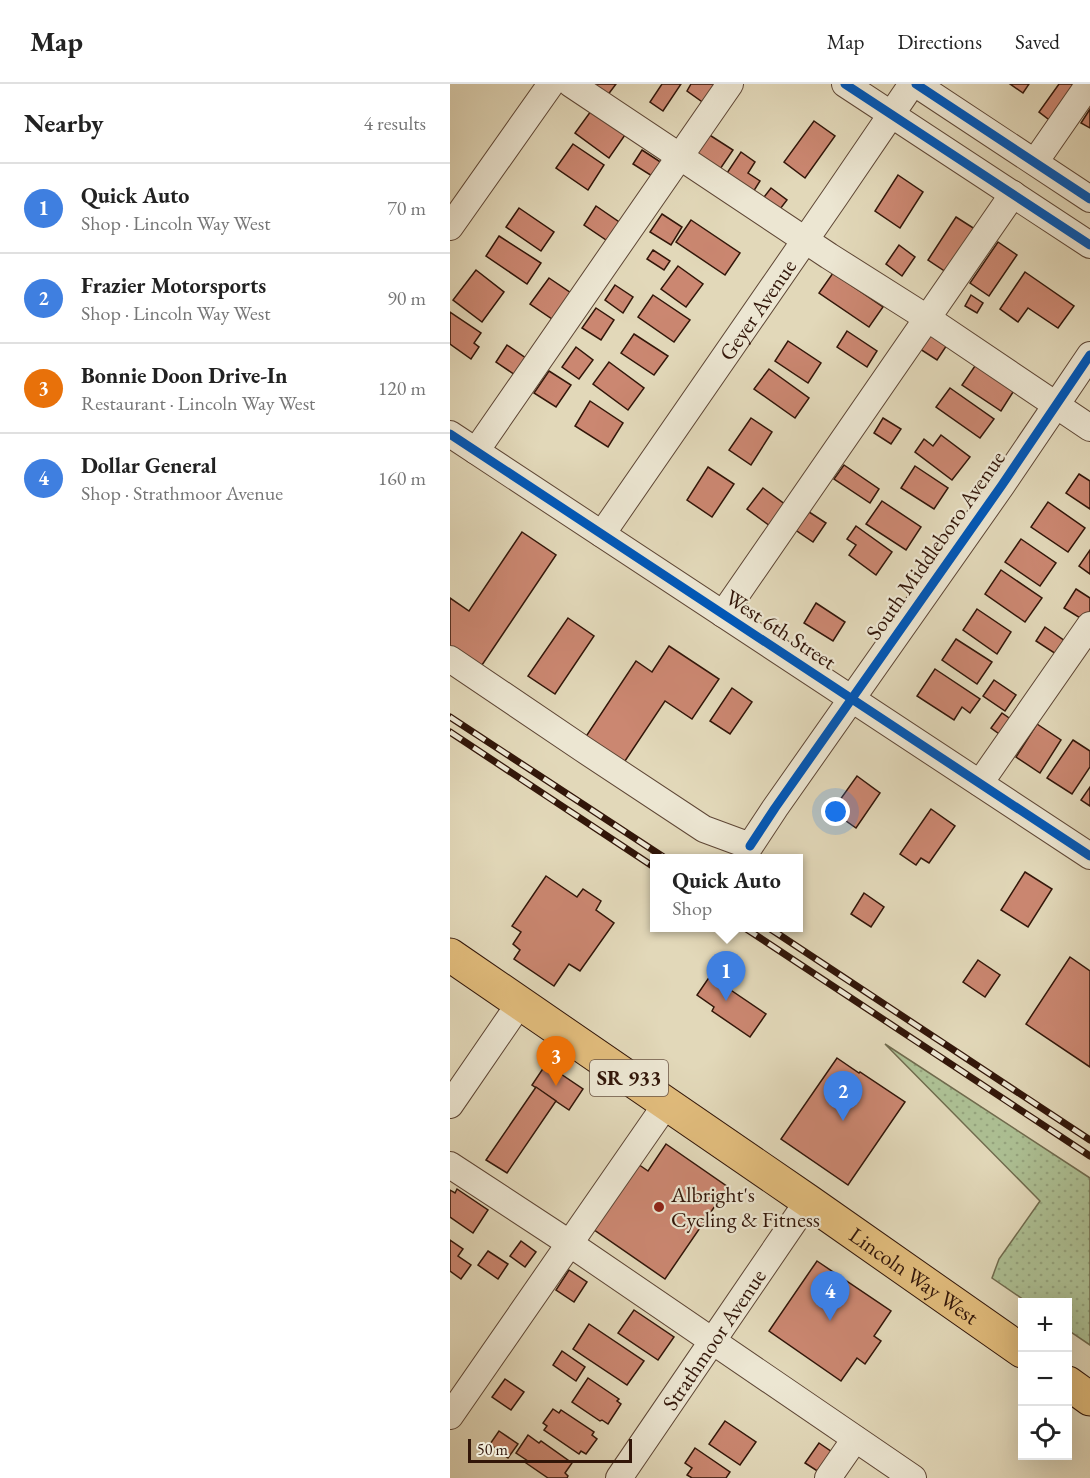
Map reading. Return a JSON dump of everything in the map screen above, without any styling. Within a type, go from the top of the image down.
[{"type":"main road","name":"Lincoln Way West","points":[[450,955],[808,1200],[1018,1347]]},
{"type":"main road","points":[[1072,1386],[1090,1399]]},
{"type":"street","points":[[450,227],[550,84]]},
{"type":"street","points":[[571,84],[1090,428]]},
{"type":"street","points":[[476,451],[730,84]]},
{"type":"street","points":[[845,84],[1090,245]]},
{"type":"street","points":[[914,84],[1090,199]]},
{"type":"street","name":"Geyer Avenue","points":[[602,534],[891,114],[914,84]]},
{"type":"street","points":[[1035,162],[1089,84]]},
{"type":"street","points":[[723,614],[1013,194]]},
{"type":"street","name":"South Middleboro Avenue","points":[[450,659],[704,829],[750,846],[1090,355]]},
{"type":"street","name":"West 6th Street","points":[[450,434],[1090,856]]},
{"type":"street","points":[[980,783],[1090,625]]},
{"type":"street","points":[[450,1105],[520,1003]]},
{"type":"street","points":[[450,1416],[667,1103]]},
{"type":"street","points":[[450,1165],[913,1478]]},
{"type":"street","name":"Strathmoor Avenue","points":[[619,1478],[808,1200]]},
{"type":"street","points":[[828,1478],[855,1439]]},
{"type":"green space","points":[[885,1044],[1090,1178],[1090,1345],[1072,1333],[1072,1298],[1021,1298],[992,1278],[999,1259],[1040,1201]]},
{"type":"building","points":[[589,84],[616,84],[604,100]]},
{"type":"building","points":[[662,84],[681,84],[663,111],[650,102]]},
{"type":"building","points":[[691,84],[723,84],[708,106],[687,91]]},
{"type":"building","points":[[1010,84],[1029,84],[1023,93]]},
{"type":"building","points":[[1059,84],[1071,84],[1077,88],[1052,122],[1039,112]]},
{"type":"building","points":[[1090,109],[1090,128],[1081,123]]},
{"type":"building","points":[[591,111],[625,135],[609,158],[575,133]]},
{"type":"building","points":[[814,121],[835,136],[805,178],[784,162]]},
{"type":"building","points":[[708,134],[733,150],[716,175],[691,159]]},
{"type":"building","points":[[573,144],[604,165],[588,190],[556,168]]},
{"type":"building","points":[[642,150],[662,163],[652,176],[633,164]]},
{"type":"building","points":[[741,152],[755,162],[748,173],[760,181],[750,197],[723,179]]},
{"type":"building","points":[[898,175],[923,192],[900,228],[875,211]]},
{"type":"building","points":[[771,188],[787,200],[777,213],[761,201]]},
{"type":"building","points":[[596,206],[625,226],[612,244],[584,225]]},
{"type":"building","points":[[519,208],[554,232],[541,251],[506,227]]},
{"type":"building","points":[[662,214],[682,227],[671,245],[650,232]]},
{"type":"building","points":[[956,217],[978,231],[949,274],[928,260]]},
{"type":"building","points":[[691,220],[740,253],[725,275],[676,242]]},
{"type":"building","points":[[499,236],[541,263],[527,284],[486,256]]},
{"type":"building","points":[[998,242],[1017,255],[989,296],[970,283]]},
{"type":"building","points":[[899,245],[915,257],[902,276],[886,264]]},
{"type":"building","points":[[653,250],[670,261],[664,270],[647,259]]},
{"type":"building","points":[[678,266],[703,284],[686,307],[661,289]]},
{"type":"building","points":[[476,270],[504,292],[482,322],[453,300]]},
{"type":"building","points":[[1025,272],[1074,306],[1058,328],[1028,308],[1018,322],[1000,309]]},
{"type":"building","points":[[833,273],[883,307],[869,327],[819,293]]},
{"type":"building","points":[[549,278],[574,295],[555,321],[530,304]]},
{"type":"building","points":[[615,285],[633,297],[623,313],[605,300]]},
{"type":"building","points":[[653,295],[690,320],[674,342],[638,317]]},
{"type":"building","points":[[971,295],[983,303],[977,313],[965,306]]},
{"type":"building","points":[[596,308],[614,320],[601,340],[582,328]]},
{"type":"building","points":[[450,312],[481,333],[474,343],[479,347],[471,359],[450,344]]},
{"type":"building","points":[[847,331],[877,351],[867,367],[837,347]]},
{"type":"building","points":[[932,331],[949,342],[937,360],[920,349]]},
{"type":"building","points":[[634,334],[668,356],[654,375],[621,353]]},
{"type":"building","points":[[788,341],[821,363],[808,383],[775,361]]},
{"type":"building","points":[[507,345],[533,363],[521,379],[496,362]]},
{"type":"building","points":[[576,347],[593,360],[579,379],[562,367]]},
{"type":"building","points":[[609,362],[644,388],[628,410],[593,384]]},
{"type":"building","points":[[977,363],[1015,389],[1001,411],[962,385]]},
{"type":"building","points":[[769,369],[809,398],[795,418],[754,389]]},
{"type":"building","points":[[549,371],[571,385],[556,407],[534,393]]},
{"type":"building","points":[[950,388],[994,419],[980,438],[936,407]]},
{"type":"building","points":[[590,401],[623,423],[608,447],[575,426]]},
{"type":"building","points":[[751,418],[772,432],[751,465],[729,450]]},
{"type":"building","points":[[883,418],[901,429],[891,444],[874,433]]},
{"type":"building","points":[[941,435],[970,457],[952,480],[915,452],[924,439],[933,446]]},
{"type":"building","points":[[844,465],[879,489],[870,503],[834,479]]},
{"type":"building","points":[[915,466],[948,488],[934,509],[901,488]]},
{"type":"building","points":[[708,467],[734,484],[712,517],[687,500]]},
{"type":"building","points":[[1079,474],[1090,481],[1090,509],[1066,493]]},
{"type":"building","points":[[763,488],[786,505],[770,526],[747,509]]},
{"type":"building","points":[[882,501],[921,527],[906,550],[866,524]]},
{"type":"building","points":[[1048,502],[1085,528],[1068,552],[1031,527]]},
{"type":"building","points":[[806,510],[826,523],[813,542],[794,529]]},
{"type":"building","points":[[856,526],[892,552],[876,575],[849,555],[856,545],[847,539]]},
{"type":"building","points":[[522,532],[556,555],[480,668],[450,648],[450,598],[469,611]]},
{"type":"building","points":[[1021,539],[1056,563],[1040,586],[1005,562]]},
{"type":"building","points":[[1090,550],[1090,574],[1079,566]]},
{"type":"building","points":[[1001,570],[1042,598],[1025,622],[985,594]]},
{"type":"building","points":[[1076,589],[1090,598],[1090,613],[1085,621],[1064,608]]},
{"type":"building","points":[[816,603],[845,622],[833,641],[804,623]]},
{"type":"building","points":[[977,609],[1011,632],[997,654],[963,630]]},
{"type":"building","points":[[568,618],[594,636],[555,694],[528,676]]},
{"type":"building","points":[[1045,627],[1065,641],[1056,654],[1036,641]]},
{"type":"building","points":[[956,639],[992,662],[977,684],[942,660]]},
{"type":"building","points":[[669,646],[719,679],[692,719],[665,701],[623,764],[585,738],[636,661],[652,672]]},
{"type":"building","points":[[935,669],[980,699],[970,713],[962,707],[954,720],[917,696]]},
{"type":"building","points":[[994,680],[1016,695],[1005,711],[983,696]]},
{"type":"building","points":[[732,688],[752,702],[730,734],[710,721]]},
{"type":"building","points":[[1002,713],[1012,720],[1002,736],[991,728]]},
{"type":"building","points":[[1037,724],[1061,740],[1040,773],[1016,757]]},
{"type":"building","points":[[1073,740],[1090,751],[1090,767],[1072,794],[1047,778]]},
{"type":"building","points":[[857,776],[880,793],[856,828],[832,811]]},
{"type":"building","points":[[1090,787],[1090,806],[1081,800]]},
{"type":"building","points":[[931,809],[955,826],[929,863],[921,858],[916,865],[900,854]]},
{"type":"building","points":[[1025,872],[1052,889],[1028,927],[1001,910]]},
{"type":"building","points":[[546,876],[577,897],[583,889],[601,901],[596,910],[614,923],[580,971],[569,964],[554,986],[514,959],[520,950],[513,944],[521,932],[512,926]]},
{"type":"building","points":[[864,893],[884,907],[871,927],[851,914]]},
{"type":"building","points":[[1070,957],[1090,971],[1090,1067],[1026,1024]]},
{"type":"building","points":[[978,960],[1000,975],[985,997],[963,982]]},
{"type":"building","points":[[710,976],[766,1014],[750,1037],[712,1011],[714,1007],[697,995]]},
{"type":"building","points":[[837,1058],[905,1102],[848,1185],[781,1139]]},
{"type":"building","points":[[546,1064],[583,1089],[569,1110],[532,1085]]},
{"type":"building","points":[[536,1087],[556,1101],[507,1173],[486,1160]]},
{"type":"building","name":"Albright's Cycling & Fitness","points":[[666,1144],[728,1187],[665,1279],[590,1227],[635,1162],[648,1171]]},
{"type":"building","points":[[457,1189],[488,1210],[473,1233],[450,1217],[450,1190],[455,1193]]},
{"type":"building","points":[[450,1240],[463,1249],[458,1256],[471,1265],[461,1279],[450,1271]]},
{"type":"building","points":[[521,1241],[536,1252],[525,1267],[510,1256]]},
{"type":"building","points":[[488,1251],[508,1264],[498,1279],[478,1265]]},
{"type":"building","points":[[817,1261],[891,1311],[874,1336],[881,1341],[865,1364],[857,1358],[841,1381],[769,1331]]},
{"type":"building","points":[[569,1270],[587,1282],[574,1302],[556,1290]]},
{"type":"building","points":[[634,1310],[674,1337],[658,1360],[618,1333]]},
{"type":"building","points":[[589,1324],[644,1361],[627,1385],[573,1349]]},
{"type":"building","points":[[562,1351],[585,1367],[576,1381],[553,1365]]},
{"type":"building","points":[[588,1378],[619,1399],[617,1401],[621,1404],[608,1424],[572,1402]]},
{"type":"building","points":[[505,1379],[524,1392],[511,1410],[492,1397]]},
{"type":"building","points":[[553,1409],[559,1413],[561,1410],[594,1432],[592,1435],[597,1439],[586,1454],[581,1451],[579,1454],[544,1430],[547,1426],[543,1423]]},
{"type":"building","points":[[725,1421],[756,1442],[740,1465],[709,1444]]},
{"type":"building","points":[[499,1431],[518,1444],[508,1458],[490,1444]]},
{"type":"building","points":[[528,1435],[539,1443],[541,1441],[572,1463],[565,1473],[567,1478],[548,1478],[516,1453]]},
{"type":"building","points":[[819,1443],[835,1454],[822,1474],[805,1463]]},
{"type":"building","points":[[695,1448],[730,1472],[726,1478],[692,1478],[687,1475],[692,1468],[685,1463]]},
{"type":"railway","points":[[450,717],[659,854]]},
{"type":"railway","points":[[450,732],[650,864]]},
{"type":"railway","points":[[751,932],[1090,1156]]},
{"type":"railway","points":[[775,932],[1090,1140]]},
{"type":"cycle path","points":[[845,84],[1090,245]]},
{"type":"cycle path","points":[[916,84],[1090,199]]},
{"type":"cycle path","points":[[750,846],[1090,355]]},
{"type":"cycle path","points":[[450,434],[1090,856]]},
{"type":"place","name":"Quick Auto","points":[[726,1001]]},
{"type":"place","name":"Bonnie Doon Drive-In","points":[[556,1086]]},
{"type":"place","name":"Frazier Motorsports","points":[[843,1121]]},
{"type":"place","name":"Albright's Cycling & Fitness","points":[[659,1207]]},
{"type":"place","name":"Dollar General","points":[[830,1321]]}]
